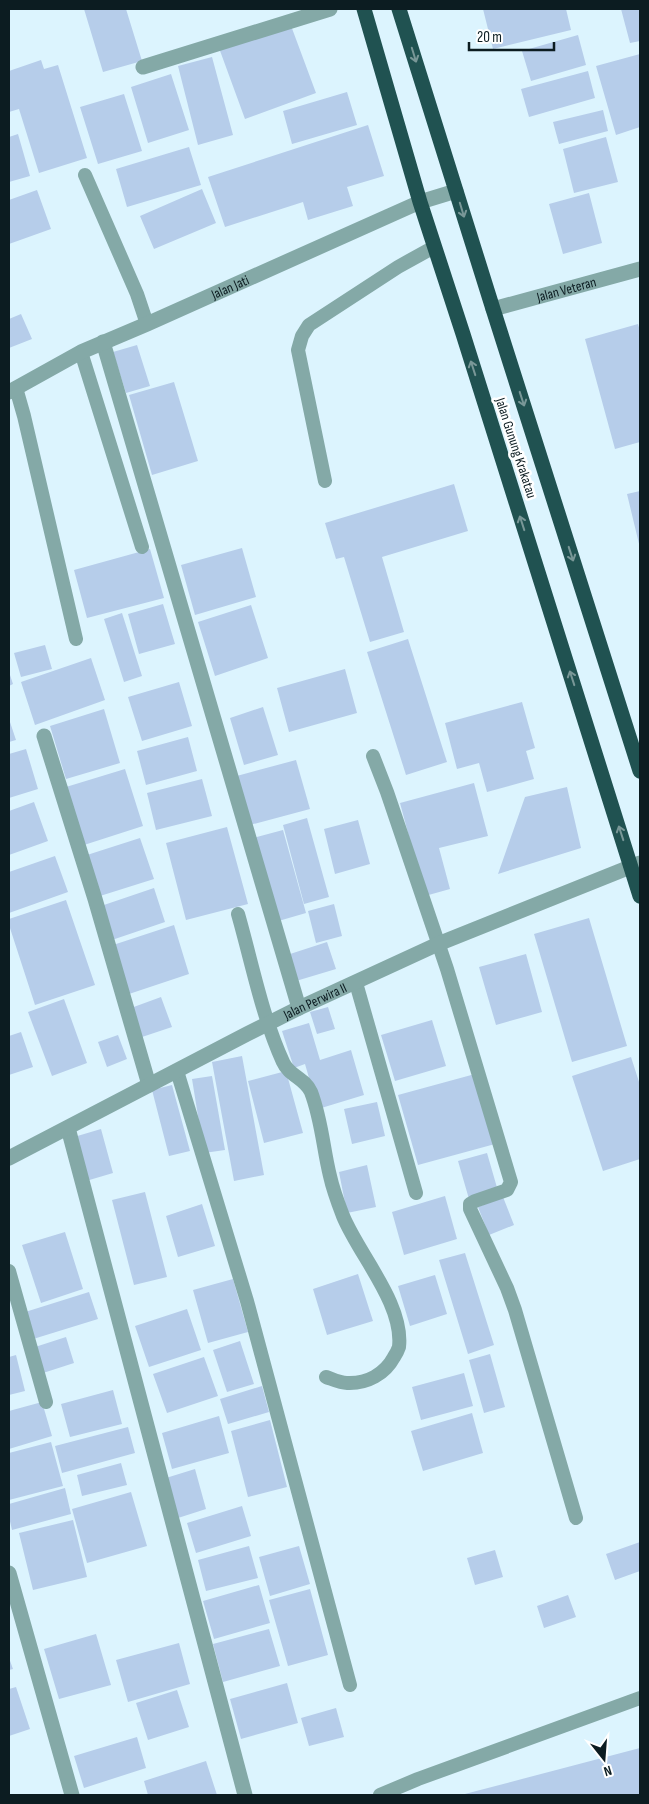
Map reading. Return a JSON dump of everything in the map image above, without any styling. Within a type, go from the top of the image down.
[{"type":"highway","name":"Jalan Gunung Krakatau","points":[[364,9],[434,247],[636,864],[640,896]]},
{"type":"highway","name":"Jalan Gunung Krakatau","points":[[399,9],[640,771]]},
{"type":"street","points":[[144,67],[330,9]]},
{"type":"street","name":"Jalan Jati","points":[[13,390],[81,352],[103,342],[420,202],[456,191]]},
{"type":"street","name":"Jalan Veteran","points":[[493,309],[640,269]]},
{"type":"street","points":[[103,342],[299,1008]]},
{"type":"street","points":[[44,736],[95,899],[149,1086]]},
{"type":"street","name":"Jalan Perwira II","points":[[9,1158],[299,1008],[438,944],[636,864]]},
{"type":"street","points":[[68,1128],[244,1795]]},
{"type":"street","points":[[9,1573],[72,1795]]},
{"type":"lane","points":[[85,175],[138,294],[147,324]]},
{"type":"lane","points":[[325,481],[298,350],[302,336],[309,325],[398,267],[434,247]]},
{"type":"lane","points":[[81,352],[142,547]]},
{"type":"lane","points":[[13,390],[24,416],[76,639]]},
{"type":"lane","points":[[373,756],[448,969],[511,1182],[507,1190],[475,1201],[470,1204],[470,1209],[508,1288],[576,1518]]},
{"type":"lane","points":[[238,914],[269,1023],[286,1067],[290,1073],[307,1083],[311,1091],[322,1128],[330,1176],[344,1217],[394,1309],[398,1328],[399,1348],[382,1373],[362,1382],[346,1384],[326,1377]]},
{"type":"lane","points":[[356,983],[416,1193]]},
{"type":"lane","points":[[177,1071],[246,1302],[350,1685]]},
{"type":"lane","points":[[9,1271],[46,1402]]},
{"type":"lane","points":[[380,1795],[640,1698]]},
{"type":"building","points":[[84,9],[126,9],[142,61],[103,72]]},
{"type":"building","points":[[483,9],[566,9],[571,30],[493,49]]},
{"type":"building","points":[[621,9],[640,9],[640,41],[630,43]]},
{"type":"building","points":[[290,23],[316,93],[245,119],[219,48]]},
{"type":"building","points":[[578,35],[586,65],[531,81],[522,51]]},
{"type":"building","points":[[640,54],[640,127],[616,135],[596,66]]},
{"type":"building","points":[[212,57],[233,135],[198,145],[178,66]]},
{"type":"building","points":[[41,60],[44,69],[58,65],[87,158],[39,173],[19,109],[9,112],[9,71]]},
{"type":"building","points":[[588,71],[595,98],[529,117],[521,89]]},
{"type":"building","points":[[171,74],[189,130],[148,143],[131,87]]},
{"type":"building","points":[[347,92],[357,125],[292,144],[283,111]]},
{"type":"building","points":[[124,94],[142,151],[98,164],[80,107]]},
{"type":"building","points":[[603,110],[608,131],[559,144],[553,122]]},
{"type":"building","points":[[368,125],[384,176],[347,187],[353,206],[308,220],[303,202],[225,227],[208,177]]},
{"type":"building","points":[[18,134],[30,176],[9,182],[9,137]]},
{"type":"building","points":[[606,137],[618,182],[574,193],[563,149]]},
{"type":"building","points":[[189,147],[201,185],[127,207],[116,169]]},
{"type":"building","points":[[202,189],[216,223],[154,249],[140,216]]},
{"type":"building","points":[[37,190],[51,229],[9,244],[9,200]]},
{"type":"building","points":[[589,193],[602,243],[563,254],[549,204]]},
{"type":"building","points":[[21,314],[32,339],[9,348],[9,319]]},
{"type":"building","points":[[638,324],[640,331],[640,442],[615,449],[585,339]]},
{"type":"building","points":[[137,345],[150,386],[126,393],[113,352]]},
{"type":"building","points":[[174,382],[198,461],[152,475],[129,395]]},
{"type":"building","points":[[454,484],[468,531],[382,557],[404,632],[370,642],[344,557],[336,559],[325,523]]},
{"type":"building","points":[[640,491],[640,548],[627,494]]},
{"type":"building","points":[[242,548],[256,597],[195,615],[181,565]]},
{"type":"building","points":[[150,549],[164,598],[87,618],[74,570]]},
{"type":"building","points":[[163,604],[175,644],[139,654],[128,614]]},
{"type":"building","points":[[251,605],[268,658],[215,676],[198,622]]},
{"type":"building","points":[[122,613],[142,676],[124,682],[104,619]]},
{"type":"building","points":[[408,639],[447,762],[406,775],[367,652]]},
{"type":"building","points":[[45,645],[52,669],[21,677],[14,653]]},
{"type":"building","points":[[91,658],[105,700],[35,725],[21,682]]},
{"type":"building","points":[[345,669],[357,713],[289,732],[277,688]]},
{"type":"building","points":[[9,672],[13,684],[9,686]]},
{"type":"building","points":[[179,682],[192,726],[142,741],[128,697]]},
{"type":"building","points":[[522,702],[535,748],[526,751],[534,779],[487,792],[479,763],[457,769],[445,723]]},
{"type":"building","points":[[263,707],[278,755],[244,765],[230,718]]},
{"type":"building","points":[[104,709],[120,763],[66,779],[50,726]]},
{"type":"building","points":[[9,719],[16,740],[9,742]]},
{"type":"building","points":[[188,737],[197,771],[146,785],[137,751]]},
{"type":"building","points":[[26,749],[38,789],[9,798],[9,754]]},
{"type":"building","points":[[296,760],[310,809],[246,826],[233,777]]},
{"type":"building","points":[[125,769],[143,826],[84,845],[66,787]]},
{"type":"building","points":[[202,779],[212,816],[156,830],[147,793]]},
{"type":"building","points":[[474,783],[488,836],[439,848],[450,889],[425,896],[400,803]]},
{"type":"building","points":[[567,787],[581,848],[498,874],[525,797]]},
{"type":"building","points":[[34,802],[48,841],[9,855],[9,811]]},
{"type":"building","points":[[307,818],[329,897],[304,904],[283,825]]},
{"type":"building","points":[[358,820],[370,864],[335,874],[324,829]]},
{"type":"building","points":[[227,827],[248,904],[186,920],[166,843]]},
{"type":"building","points":[[283,830],[306,913],[275,922],[253,838]]},
{"type":"building","points":[[140,838],[154,879],[100,896],[87,855]]},
{"type":"building","points":[[55,856],[68,892],[9,913],[9,872]]},
{"type":"building","points":[[154,888],[165,922],[109,941],[98,907]]},
{"type":"building","points":[[66,900],[95,985],[35,1005],[9,925],[9,919]]},
{"type":"building","points":[[334,904],[342,936],[316,943],[308,911]]},
{"type":"building","points":[[589,918],[627,1046],[572,1062],[534,934]]},
{"type":"building","points":[[174,925],[189,974],[126,995],[110,946]]},
{"type":"building","points":[[327,942],[336,969],[296,981],[287,955]]},
{"type":"building","points":[[526,954],[542,1012],[496,1025],[479,967]]},
{"type":"building","points":[[161,997],[172,1027],[142,1037],[131,1008]]},
{"type":"building","points":[[64,999],[87,1063],[52,1076],[28,1012]]},
{"type":"building","points":[[328,1007],[335,1029],[317,1034],[310,1012]]},
{"type":"building","points":[[432,1020],[446,1066],[395,1081],[381,1035]]},
{"type":"building","points":[[309,1023],[320,1060],[351,1050],[364,1095],[318,1109],[305,1064],[294,1068],[282,1031]]},
{"type":"building","points":[[21,1032],[33,1067],[9,1075],[9,1036]]},
{"type":"building","points":[[118,1035],[127,1059],[107,1067],[98,1042]]},
{"type":"building","points":[[242,1056],[264,1175],[234,1181],[212,1062]]},
{"type":"building","points":[[631,1057],[640,1085],[640,1159],[603,1171],[572,1076]]},
{"type":"building","points":[[286,1071],[303,1133],[264,1143],[248,1081]]},
{"type":"building","points":[[475,1074],[495,1144],[418,1165],[398,1095]]},
{"type":"building","points":[[212,1076],[225,1150],[204,1153],[192,1079]]},
{"type":"building","points":[[172,1085],[190,1151],[169,1156],[152,1090]]},
{"type":"building","points":[[377,1102],[385,1136],[352,1144],[344,1109]]},
{"type":"building","points":[[101,1129],[113,1173],[86,1181],[74,1137]]},
{"type":"building","points":[[487,1153],[498,1191],[469,1199],[458,1161]]},
{"type":"building","points":[[367,1165],[376,1207],[347,1213],[339,1172]]},
{"type":"building","points":[[145,1192],[167,1277],[134,1285],[112,1200]]},
{"type":"building","points":[[445,1196],[457,1239],[404,1255],[392,1212]]},
{"type":"building","points":[[503,1197],[514,1225],[489,1235],[478,1207]]},
{"type":"building","points":[[202,1204],[215,1246],[178,1257],[166,1216]]},
{"type":"building","points":[[65,1232],[83,1289],[41,1303],[22,1245]]},
{"type":"building","points":[[465,1253],[494,1345],[468,1354],[439,1260]]},
{"type":"building","points":[[358,1274],[373,1321],[327,1335],[313,1289]]},
{"type":"building","points":[[435,1275],[447,1314],[410,1326],[398,1286]]},
{"type":"building","points":[[233,1279],[248,1332],[208,1343],[193,1290]]},
{"type":"building","points":[[89,1292],[98,1319],[30,1340],[22,1313]]},
{"type":"building","points":[[187,1309],[201,1350],[149,1367],[135,1326]]},
{"type":"building","points":[[66,1337],[74,1363],[40,1374],[32,1348]]},
{"type":"building","points":[[240,1341],[254,1384],[227,1392],[213,1350]]},
{"type":"building","points":[[490,1354],[505,1407],[484,1413],[469,1360]]},
{"type":"building","points":[[16,1355],[25,1391],[9,1395],[9,1357]]},
{"type":"building","points":[[204,1357],[218,1396],[167,1413],[153,1374]]},
{"type":"building","points":[[464,1373],[473,1406],[421,1420],[412,1387]]},
{"type":"building","points":[[262,1386],[269,1412],[228,1424],[220,1399]]},
{"type":"building","points":[[113,1390],[122,1424],[70,1437],[61,1404]]},
{"type":"building","points":[[42,1402],[52,1436],[9,1449],[9,1411]]},
{"type":"building","points":[[472,1413],[483,1453],[423,1471],[411,1431]]},
{"type":"building","points":[[219,1416],[229,1453],[172,1469],[162,1433]]},
{"type":"building","points":[[270,1420],[287,1487],[248,1497],[231,1431]]},
{"type":"building","points":[[128,1427],[135,1453],[62,1473],[55,1446]]},
{"type":"building","points":[[51,1442],[63,1486],[9,1500],[9,1453]]},
{"type":"building","points":[[121,1463],[127,1485],[82,1496],[77,1475]]},
{"type":"building","points":[[195,1469],[206,1509],[178,1518],[166,1478]]},
{"type":"building","points":[[65,1488],[71,1514],[12,1530],[9,1504]]},
{"type":"building","points":[[131,1492],[147,1546],[87,1563],[72,1509]]},
{"type":"building","points":[[242,1506],[251,1536],[196,1553],[187,1523]]},
{"type":"building","points":[[73,1520],[87,1577],[33,1590],[19,1533]]},
{"type":"building","points":[[640,1542],[640,1571],[615,1580],[606,1554]]},
{"type":"building","points":[[249,1546],[258,1578],[206,1591],[198,1560]]},
{"type":"building","points":[[299,1546],[310,1584],[270,1596],[259,1557]]},
{"type":"building","points":[[495,1550],[503,1577],[475,1585],[467,1558]]},
{"type":"building","points":[[259,1585],[270,1623],[214,1639],[203,1601]]},
{"type":"building","points":[[310,1589],[328,1655],[288,1666],[269,1600]]},
{"type":"building","points":[[568,1595],[576,1617],[544,1628],[537,1606]]},
{"type":"building","points":[[269,1629],[280,1666],[223,1682],[213,1644]]},
{"type":"building","points":[[96,1634],[111,1685],[59,1699],[44,1649]]},
{"type":"building","points":[[179,1643],[190,1684],[128,1702],[116,1660]]},
{"type":"building","points":[[9,1658],[13,1669],[9,1670]]},
{"type":"building","points":[[287,1683],[298,1723],[241,1739],[230,1699]]},
{"type":"building","points":[[16,1687],[30,1729],[9,1736],[9,1689]]},
{"type":"building","points":[[177,1690],[189,1727],[148,1740],[136,1703]]},
{"type":"building","points":[[336,1708],[344,1737],[309,1746],[301,1718]]},
{"type":"building","points":[[137,1737],[146,1768],[84,1788],[74,1756]]},
{"type":"building","points":[[640,1748],[640,1795],[461,1795]]},
{"type":"building","points":[[206,1761],[217,1795],[148,1795],[144,1781]]}]
